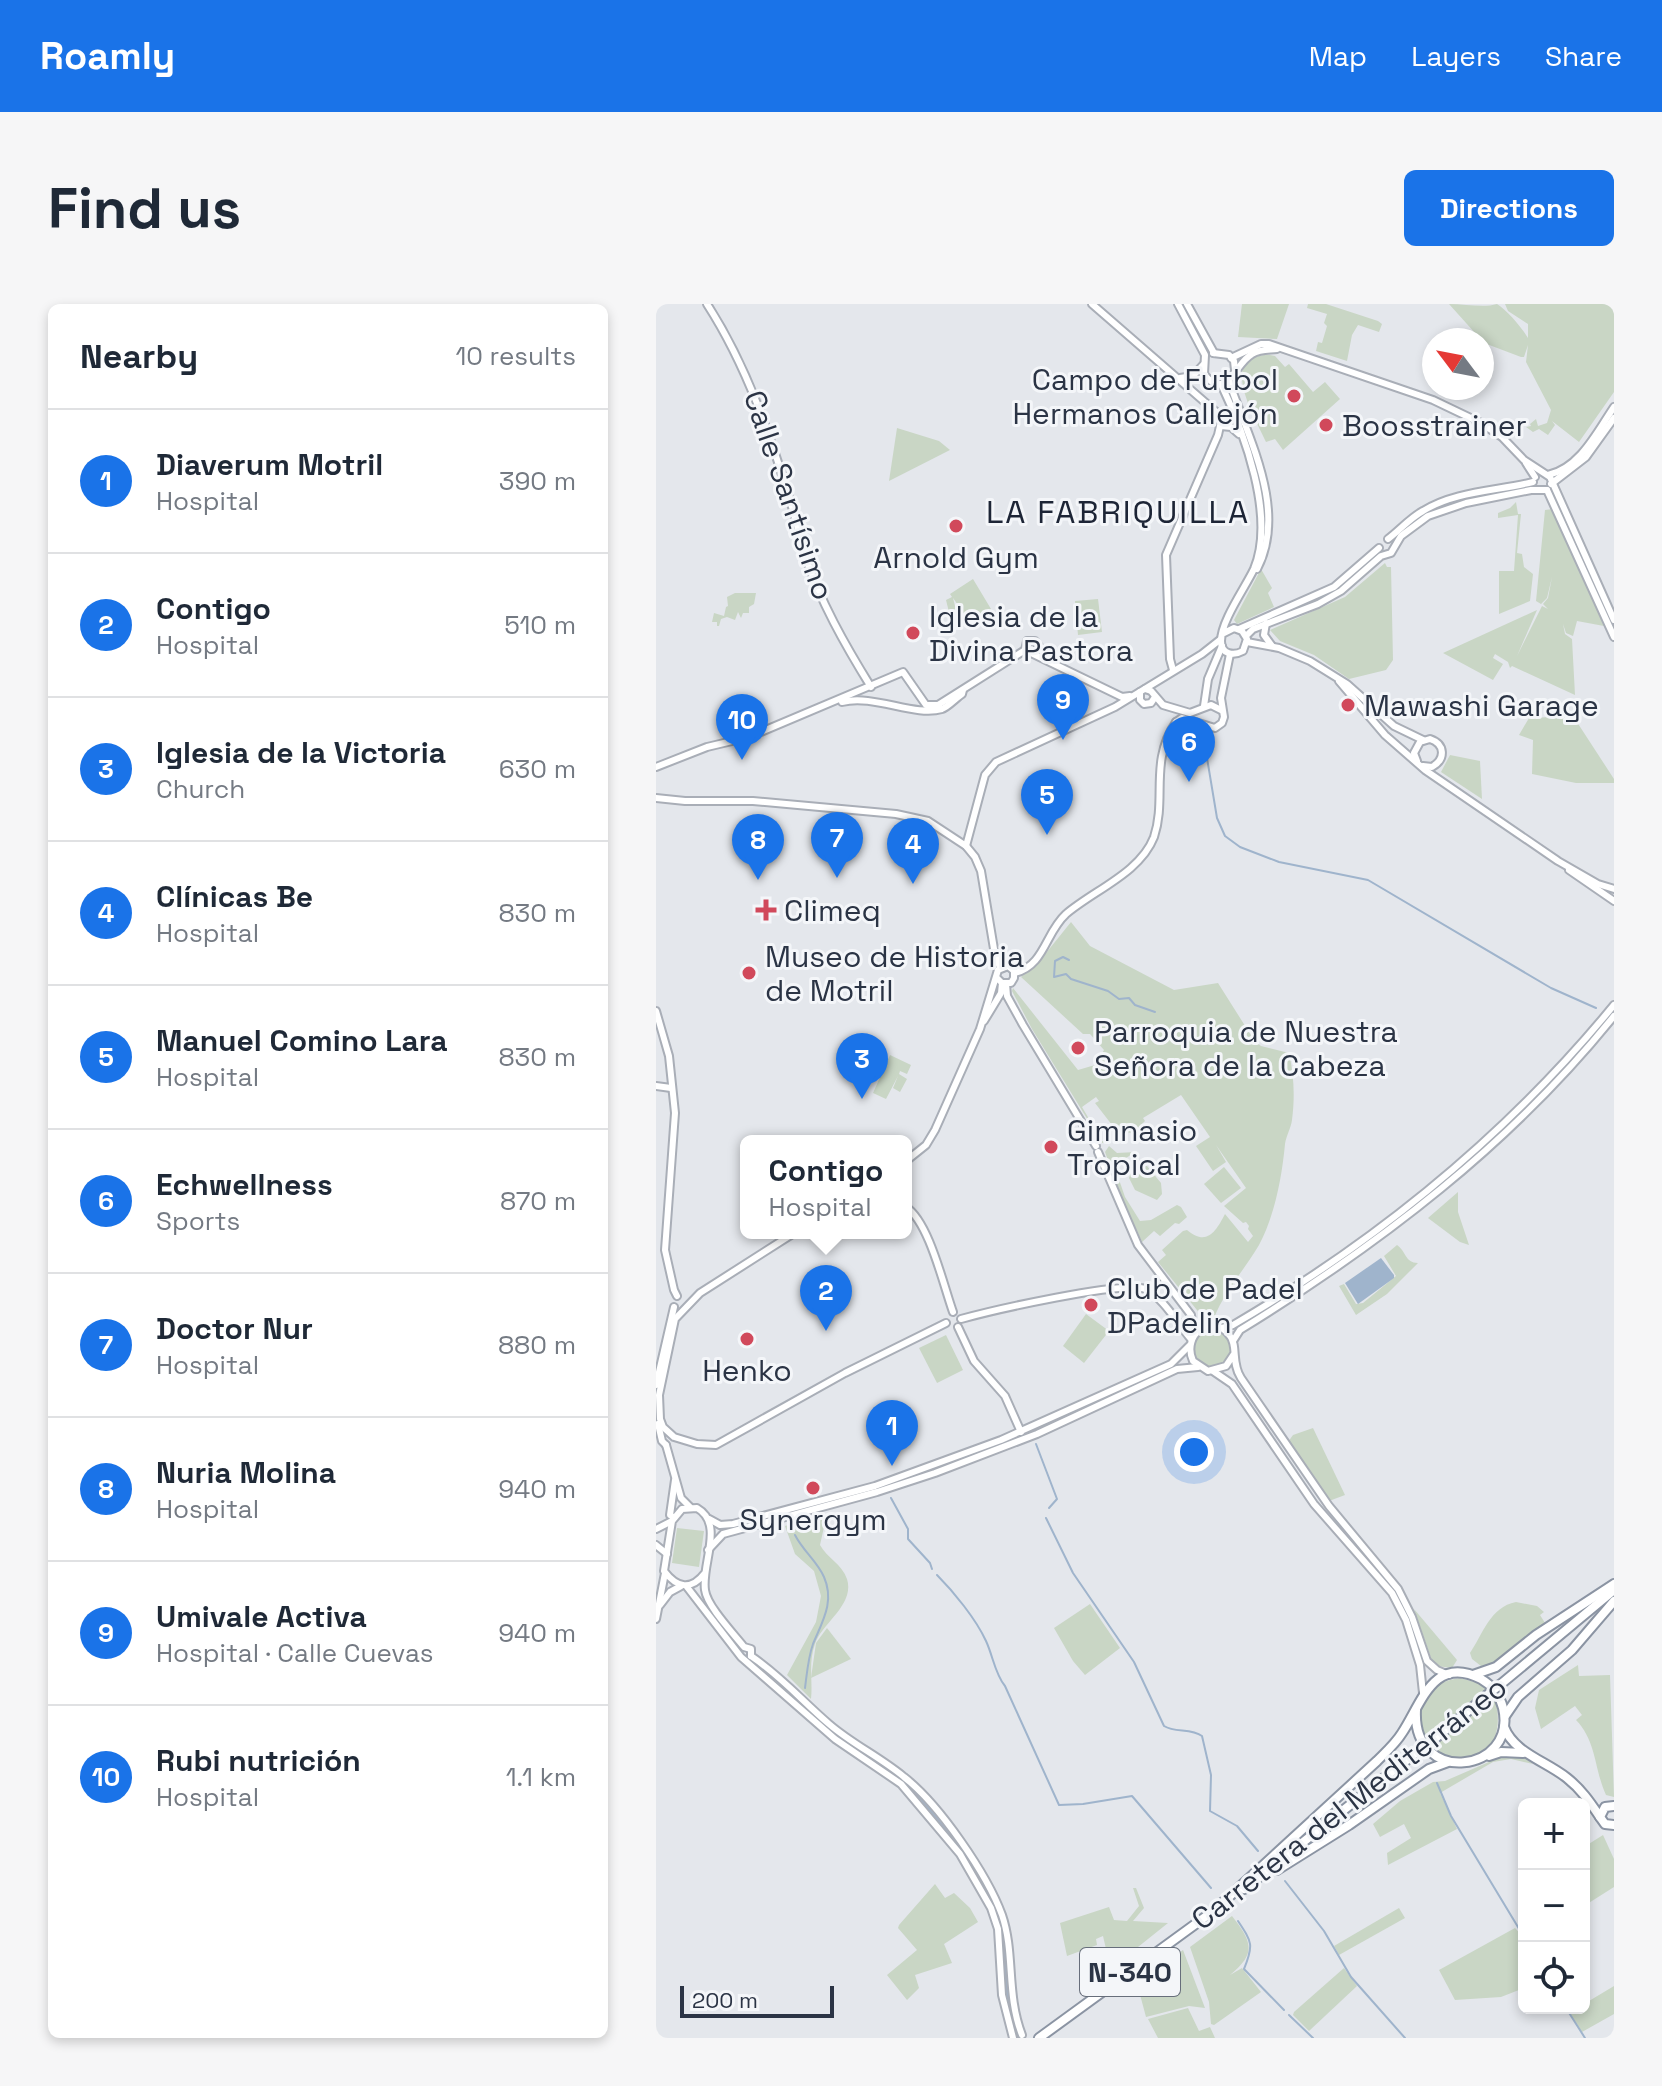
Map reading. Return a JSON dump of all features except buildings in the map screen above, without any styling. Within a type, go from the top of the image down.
[{"type":"highway","points":[[1220,1905],[1401,1736],[1430,1685],[1449,1675],[1473,1675],[1496,1667],[1536,1635],[1614,1584]]},
{"type":"highway","name":"Carretera del Mediterráneo","points":[[1039,2038],[1251,1885],[1431,1742],[1614,1590]]},
{"type":"highway","points":[[1416,1710],[1419,1737],[1436,1757],[1465,1763],[1480,1759],[1499,1739],[1504,1721],[1518,1697],[1572,1650],[1614,1601]]},
{"type":"highway","points":[[1473,1675],[1495,1691],[1502,1703],[1504,1721]]},
{"type":"highway","name":"Carretera del Mediterráneo","points":[[1504,1721],[1508,1737],[1531,1755]]},
{"type":"highway","name":"Carretera del Mediterráneo","points":[[1480,1759],[1501,1752],[1531,1755]]},
{"type":"highway","points":[[1531,1755],[1564,1776],[1586,1796],[1603,1823],[1612,1826]]},
{"type":"highway","points":[[1251,1885],[1349,1825],[1429,1769],[1449,1762]]},
{"type":"highway","points":[[1586,1796],[1611,1806]]},
{"type":"highway","points":[[1600,1817],[1601,1811],[1611,1806]]},
{"type":"main road","name":"Calle Santísimo","points":[[707,304],[746,373],[792,506],[805,556],[843,641],[869,688]]},
{"type":"main road","points":[[1092,304],[1220,413],[1221,426]]},
{"type":"main road","points":[[1178,304],[1205,362],[1206,377],[1212,383],[1229,381],[1252,353],[1281,349]]},
{"type":"main road","points":[[1187,304],[1214,353]]},
{"type":"main road","points":[[1231,358],[1261,344],[1269,344],[1456,410],[1502,437],[1524,460],[1535,483]]},
{"type":"main road","points":[[1180,378],[1193,376],[1214,353],[1225,353],[1231,358],[1235,370]]},
{"type":"main road","points":[[1180,378],[1206,377]]},
{"type":"main road","points":[[1229,381],[1262,477],[1268,524],[1264,556],[1232,617],[1235,629],[1246,639],[1310,661],[1347,684],[1394,726],[1423,740],[1435,740],[1442,747],[1442,756],[1436,765],[1439,779]]},
{"type":"main road","points":[[1202,722],[1208,679],[1229,616],[1254,568],[1260,541],[1258,495],[1242,436],[1221,384]]},
{"type":"main road","points":[[1173,670],[1166,555],[1228,416],[1230,405]]},
{"type":"main road","points":[[1230,654],[1239,653],[1253,629],[1332,596],[1392,551],[1408,529],[1444,509],[1535,483],[1546,474],[1559,472],[1577,458],[1614,407]]},
{"type":"main road","points":[[1549,487],[1586,457],[1614,418]]},
{"type":"main road","points":[[1221,426],[1230,426],[1242,436]]},
{"type":"main road","points":[[1524,460],[1546,474],[1614,637]]},
{"type":"main road","points":[[1525,484],[1530,469]]},
{"type":"main road","points":[[966,846],[985,775],[992,765],[1115,707],[1202,654],[1235,629],[1334,587],[1379,548],[1382,540],[1388,539],[1413,517],[1432,506],[1525,484],[1549,487],[1614,620]]},
{"type":"main road","points":[[1388,539],[1394,546]]},
{"type":"main road","points":[[1379,548],[1385,554]]},
{"type":"main road","points":[[1266,623],[1264,635],[1272,646]]},
{"type":"main road","points":[[1176,722],[1182,718],[1202,722],[1209,727],[1220,726],[1224,717],[1221,698],[1230,654],[1222,639]]},
{"type":"main road","points":[[1015,973],[1024,971],[1037,960],[1065,915],[1135,864],[1150,847],[1157,818],[1160,766],[1176,722],[1176,713],[1151,691],[1125,697],[1112,692],[1028,651],[1025,645],[1029,640],[1035,641],[1051,662]]},
{"type":"main road","points":[[820,705],[828,706],[856,698],[909,707],[937,707],[1028,651],[1035,652],[1038,646]]},
{"type":"main road","points":[[656,767],[707,747],[749,737],[903,672],[926,705],[937,707]]},
{"type":"main road","points":[[1339,681],[1385,735],[1439,779],[1612,898]]},
{"type":"main road","points":[[868,700],[865,695],[869,688]]},
{"type":"main road","points":[[909,707],[916,698],[916,692]]},
{"type":"main road","points":[[1112,692],[1116,697],[1115,707]]},
{"type":"main road","points":[[1140,692],[1140,700],[1146,704],[1155,697]]},
{"type":"main road","points":[[1169,707],[1190,713],[1204,707],[1217,707],[1224,712]]},
{"type":"main road","points":[[1419,763],[1415,749],[1423,740]]},
{"type":"main road","points":[[1419,763],[1436,765]]},
{"type":"main road","points":[[656,798],[753,801],[896,814],[928,821],[966,846],[981,871],[994,949],[1007,996],[1097,1149],[1138,1245],[1191,1315],[1208,1326],[1222,1328],[1233,1325],[1305,1281],[1416,1200],[1516,1112],[1558,1070],[1614,1005]]},
{"type":"main road","points":[[1564,864],[1598,884],[1614,889]]},
{"type":"main road","points":[[1000,968],[1008,966],[1015,973]]},
{"type":"main road","points":[[1001,982],[1013,981],[1015,973]]},
{"type":"main road","points":[[912,1157],[931,1137],[1001,982]]},
{"type":"main road","points":[[656,1011],[669,1052],[675,1123],[665,1250],[674,1290],[683,1302]]},
{"type":"main road","points":[[1233,1341],[1240,1330],[1340,1266],[1451,1181],[1541,1098],[1614,1016]]},
{"type":"main road","points":[[656,1086],[671,1088]]},
{"type":"main road","points":[[912,1213],[919,1220],[923,1239],[936,1264],[953,1312]]},
{"type":"main road","points":[[674,1307],[785,1239]]},
{"type":"main road","points":[[961,1319],[1034,1302],[1136,1287],[1154,1295],[1192,1340]]},
{"type":"main road","points":[[656,1385],[673,1301],[683,1302]]},
{"type":"main road","points":[[683,1302],[674,1322],[659,1395],[660,1419],[667,1435],[697,1444],[716,1445],[845,1373],[946,1323]]},
{"type":"main road","points":[[946,1323],[946,1316],[958,1313],[961,1319],[958,1327],[974,1361],[1005,1396],[1021,1432]]},
{"type":"main road","points":[[1191,1315],[1190,1354],[1198,1367]]},
{"type":"main road","points":[[946,1323],[953,1328],[958,1327]]},
{"type":"main road","points":[[709,1519],[720,1525],[733,1524],[875,1486],[1021,1432],[1171,1364],[1199,1330],[1208,1326]]},
{"type":"main road","points":[[1222,1328],[1233,1341],[1234,1364],[1238,1374],[1329,1506],[1398,1589],[1412,1617],[1427,1661],[1449,1675]]},
{"type":"main road","points":[[1213,1371],[1226,1366],[1234,1354]]},
{"type":"main road","points":[[708,1550],[723,1534],[921,1478],[1037,1434],[1177,1369],[1198,1367],[1213,1371],[1232,1384],[1314,1504],[1392,1593],[1406,1620],[1420,1665],[1423,1693]]},
{"type":"main road","points":[[656,1417],[672,1443],[666,1445]]},
{"type":"main road","points":[[667,1435],[662,1441],[666,1445],[681,1498],[690,1507],[703,1511],[712,1527],[705,1573],[706,1595],[745,1654],[790,1685],[840,1733],[907,1779],[966,1850],[997,1903],[1005,1925],[1011,1998],[1022,2035]]},
{"type":"main road","points":[[657,1616],[672,1519],[675,1477]]},
{"type":"main road","points":[[656,1529],[682,1509],[690,1507]]},
{"type":"main road","points":[[656,1545],[667,1554]]},
{"type":"main road","points":[[665,1573],[684,1586],[745,1654],[835,1739],[901,1784],[960,1854],[984,1896],[998,1929],[1002,1995],[1013,2038]]},
{"type":"main road","points":[[657,1616],[663,1598],[694,1584],[705,1573]]},
{"type":"green space","points":[[1242,304],[1289,304],[1277,339],[1238,337]]},
{"type":"green space","points":[[1308,304],[1326,304],[1382,324],[1379,332],[1358,325],[1352,335],[1347,361],[1316,351],[1318,342],[1322,343],[1327,314],[1307,308]]},
{"type":"green space","points":[[1449,304],[1497,304],[1528,338],[1528,324],[1508,311],[1505,304],[1614,304],[1614,392],[1579,442],[1552,421],[1555,425],[1548,435],[1539,429],[1533,432],[1526,427],[1536,419],[1538,426],[1547,423],[1551,410],[1526,362],[1528,345],[1524,357],[1521,357],[1494,347],[1494,328],[1471,328]]},
{"type":"green space","name":"Campo de Futbol Hermanos Callejón","points":[[1270,355],[1285,367],[1289,364],[1313,392],[1325,382],[1340,399],[1283,450],[1275,439],[1266,442],[1248,404],[1242,376],[1245,365],[1254,357]]},
{"type":"green space","points":[[897,428],[939,441],[950,450],[889,481]]},
{"type":"green space","points":[[1516,502],[1518,514],[1521,514],[1517,553],[1522,554],[1524,567],[1533,574],[1530,601],[1499,614],[1499,571],[1514,571],[1518,515],[1498,518],[1498,513]]},
{"type":"green space","points":[[1553,509],[1604,626],[1577,621],[1573,636],[1566,633],[1563,624],[1565,634],[1572,639],[1575,695],[1512,666],[1510,668],[1508,662],[1495,654],[1493,658],[1503,664],[1493,680],[1443,653],[1537,610],[1517,656],[1542,606],[1548,609],[1543,604],[1548,598],[1552,577],[1547,598],[1541,604],[1536,601],[1545,510]]},
{"type":"green space","points":[[1385,563],[1391,567],[1393,660],[1386,670],[1349,679],[1314,655],[1280,641],[1270,630],[1345,597]]},
{"type":"green space","points":[[1261,569],[1272,588],[1268,593],[1274,607],[1237,624],[1234,620]]},
{"type":"green space","points":[[973,579],[991,609],[970,622],[953,598],[956,610],[949,612],[946,600]]},
{"type":"green space","points":[[735,593],[756,593],[754,604],[749,607],[749,613],[743,613],[741,618],[738,612],[735,620],[727,617],[721,619],[717,626],[717,622],[712,622],[714,613],[724,616],[727,597]]},
{"type":"green space","points":[[1098,599],[1102,632],[1078,635],[1075,601]]},
{"type":"green space","points":[[1573,716],[1614,783],[1576,783],[1532,774],[1533,740],[1519,735],[1529,718]]},
{"type":"green space","points":[[1450,755],[1480,761],[1482,799],[1441,772]]},
{"type":"green space","points":[[1071,922],[1090,946],[1174,990],[1218,983],[1254,1040],[1261,1046],[1289,1053],[1294,1086],[1293,1111],[1273,1208],[1259,1245],[1214,1318],[1201,1315],[1158,1262],[1166,1255],[1162,1250],[1183,1231],[1200,1237],[1210,1235],[1225,1214],[1248,1242],[1253,1236],[1249,1226],[1224,1206],[1246,1188],[1216,1145],[1226,1162],[1213,1171],[1196,1146],[1210,1137],[1181,1095],[1143,1118],[1145,1121],[1141,1125],[1151,1135],[1147,1139],[1122,1130],[1119,1134],[1095,1103],[1099,1101],[1096,1097],[1082,1107],[1102,1141],[1107,1142],[1102,1143],[1012,991],[1013,988],[1078,1070],[1095,1065],[1104,1050],[1090,1034],[1083,1034],[1021,977],[1038,963]]},
{"type":"green space","points":[[890,1055],[911,1065],[907,1074],[900,1071],[899,1074],[907,1079],[900,1092],[893,1088],[898,1076],[886,1099],[873,1093]]},
{"type":"green space","points":[[1109,1146],[1117,1153],[1136,1152],[1114,1165],[1125,1197],[1140,1221],[1151,1220],[1177,1205],[1187,1217],[1160,1236],[1154,1231],[1142,1242],[1105,1152]]},
{"type":"green space","points":[[1142,1166],[1147,1166],[1161,1183],[1162,1194],[1157,1200],[1135,1190],[1129,1178]]},
{"type":"green space","points":[[1224,1167],[1241,1188],[1221,1203],[1204,1184]]},
{"type":"green space","points":[[1458,1192],[1458,1212],[1469,1245],[1460,1242],[1428,1218]]},
{"type":"green space","points":[[1397,1245],[1410,1261],[1418,1263],[1387,1294],[1356,1315],[1339,1286],[1344,1284],[1356,1304],[1363,1303],[1396,1276],[1384,1256]]},
{"type":"green space","points":[[1086,1314],[1109,1331],[1084,1363],[1063,1346]]},
{"type":"green space","points":[[1212,1330],[1225,1336],[1231,1349],[1225,1362],[1212,1368],[1199,1362],[1193,1349],[1199,1336]]},
{"type":"green space","points":[[946,1335],[963,1370],[937,1383],[919,1348]]},
{"type":"green space","points":[[1313,1428],[1345,1495],[1329,1501],[1288,1442],[1293,1435]]},
{"type":"green space","points":[[822,1515],[824,1527],[820,1545],[845,1574],[848,1588],[842,1605],[815,1644],[811,1665],[811,1699],[787,1675],[816,1622],[821,1596],[814,1571],[795,1554],[785,1526]]},
{"type":"green space","points":[[677,1528],[704,1531],[699,1567],[672,1563]]},
{"type":"green space","points":[[1516,1602],[1537,1606],[1544,1612],[1540,1615],[1545,1623],[1497,1662],[1489,1667],[1481,1666],[1470,1653],[1493,1615]]},
{"type":"green space","points":[[1090,1604],[1120,1648],[1085,1675],[1054,1628]]},
{"type":"green space","points":[[1414,1609],[1457,1660],[1452,1668],[1437,1666],[1432,1661]]},
{"type":"green space","points":[[827,1628],[851,1659],[811,1678],[816,1643]]},
{"type":"green space","points":[[1578,1665],[1579,1676],[1610,1675],[1614,1797],[1606,1795],[1588,1737],[1576,1720],[1582,1715],[1575,1706],[1541,1729],[1535,1708],[1539,1690]]},
{"type":"green space","points":[[1460,1678],[1489,1690],[1425,1741],[1420,1718],[1424,1699],[1437,1685]]},
{"type":"green space","points":[[1494,1697],[1497,1731],[1487,1750],[1479,1756],[1455,1759],[1431,1748]]},
{"type":"green space","points":[[1505,1755],[1521,1756],[1533,1764],[1511,1759],[1493,1762],[1440,1793],[1457,1829],[1388,1865],[1387,1853],[1411,1838],[1404,1824],[1380,1837],[1373,1824],[1400,1801],[1433,1782],[1445,1781]]},
{"type":"green space","points":[[1603,1835],[1614,1859],[1614,1887],[1590,1902],[1590,1870],[1590,1843]]},
{"type":"green space","points":[[935,1884],[945,1898],[954,1893],[970,1908],[978,1922],[944,1944],[952,1963],[915,1975],[919,1988],[907,2000],[887,1975],[917,1950],[898,1928]]},
{"type":"green space","points":[[1133,1888],[1136,1888],[1144,1908],[1133,1921],[1168,1923],[1083,1991],[1079,1990],[1083,1982],[1105,1968],[1101,1952],[1106,1949],[1103,1936],[1096,1939],[1097,1945],[1067,1956],[1060,1923],[1109,1907],[1114,1920],[1127,1921],[1139,1906]]},
{"type":"green space","points":[[1399,1908],[1405,1918],[1339,1955],[1334,1946]]},
{"type":"green space","points":[[1232,1916],[1249,1947],[1245,1960],[1230,1975],[1242,1968],[1261,1992],[1214,2025],[1211,2024],[1209,2002],[1190,1947]]},
{"type":"green space","points":[[1515,1928],[1518,1931],[1518,1990],[1501,1997],[1455,2000],[1439,1970]]},
{"type":"green space","points":[[1183,1950],[1205,2008],[1189,2006],[1146,2017],[1138,1987],[1140,1983]]},
{"type":"green space","points":[[1344,1968],[1357,1986],[1309,2031],[1293,2015],[1294,2012]]},
{"type":"green space","points":[[1614,1986],[1614,2014],[1582,2032],[1571,2014],[1590,2014],[1590,2000]]},
{"type":"green space","points":[[1188,2008],[1199,2031],[1210,2027],[1215,2038],[1158,2038],[1148,2019]]},
{"type":"water","points":[[1381,1258],[1394,1278],[1358,1304],[1345,1283]]},
{"type":"water","points":[[817,1717],[915,1789],[972,1861],[998,1909],[1006,1940],[1010,2002],[1019,2038],[1015,2038],[1005,1998],[1001,1935],[966,1860],[905,1785],[832,1735],[815,1720]]},
{"type":"waterway","points":[[1204,740],[1217,818],[1225,836],[1240,847],[1279,862],[1368,880],[1551,988],[1596,1008]]},
{"type":"waterway","points":[[1069,960],[1063,957],[1055,961],[1054,977],[1066,974],[1071,979],[1108,991],[1119,999],[1129,998],[1135,1005],[1155,1012]]},
{"type":"waterway","points":[[1036,1444],[1057,1499],[1049,1508]]},
{"type":"waterway","points":[[891,1498],[908,1529],[908,1539],[932,1569]]},
{"type":"waterway","points":[[1046,1518],[1073,1573],[1134,1662],[1164,1726],[1202,1736],[1211,1775],[1210,1811],[1237,1826],[1258,1851]]},
{"type":"waterway","points":[[795,1535],[821,1571],[828,1595],[826,1612],[810,1655],[805,1688]]},
{"type":"waterway","points":[[937,1575],[982,1633],[1059,1805],[1132,1796],[1211,1888]]},
{"type":"waterway","points":[[1437,1783],[1451,1816],[1518,1927]]},
{"type":"waterway","points":[[1285,1881],[1324,1931],[1351,1977],[1405,2038]]},
{"type":"waterway","points":[[1238,1921],[1250,1944],[1244,1969],[1284,2010]]},
{"type":"waterway","points":[[1570,2014],[1585,2038]]},
{"type":"waterway","points":[[1289,2015],[1313,2038]]},
{"type":"place","name":"Campo de Futbol Hermanos Callejón","points":[[1294,396]]},
{"type":"place","name":"Boosstrainer","points":[[1326,425]]},
{"type":"place","name":"Arnold Gym","points":[[956,526]]},
{"type":"place","name":"Iglesia de la Divina Pastora","points":[[913,633]]},
{"type":"place","name":"Mawashi Garage","points":[[1348,705]]},
{"type":"place","name":"Umivale Activa","points":[[1063,740]]},
{"type":"place","name":"Rubi nutrición","points":[[742,760]]},
{"type":"place","name":"Echwellness","points":[[1189,782]]},
{"type":"place","name":"Manuel Comino Lara","points":[[1047,835]]},
{"type":"place","name":"Doctor Nur","points":[[837,878]]},
{"type":"place","name":"Nuria Molina","points":[[758,880]]},
{"type":"place","name":"Clínicas Be","points":[[913,884]]},
{"type":"place","name":"Climeq","points":[[766,910]]},
{"type":"place","name":"Museo de Historia de Motril","points":[[749,973]]},
{"type":"place","name":"Parroquia de Nuestra Señora de la Cabeza","points":[[1078,1048]]},
{"type":"place","name":"Iglesia de la Victoria","points":[[862,1099]]},
{"type":"place","name":"Gimnasio Tropical","points":[[1051,1147]]},
{"type":"place","name":"Club de Padel DPadelin","points":[[1091,1305]]},
{"type":"place","name":"Contigo","points":[[826,1331]]},
{"type":"place","name":"Henko","points":[[747,1339]]},
{"type":"place","name":"Diaverum Motril","points":[[892,1466]]},
{"type":"place","name":"Synergym","points":[[813,1488]]},
{"type":"district","name":"LA FABRIQUILLA","points":[[1118,512]]}]
